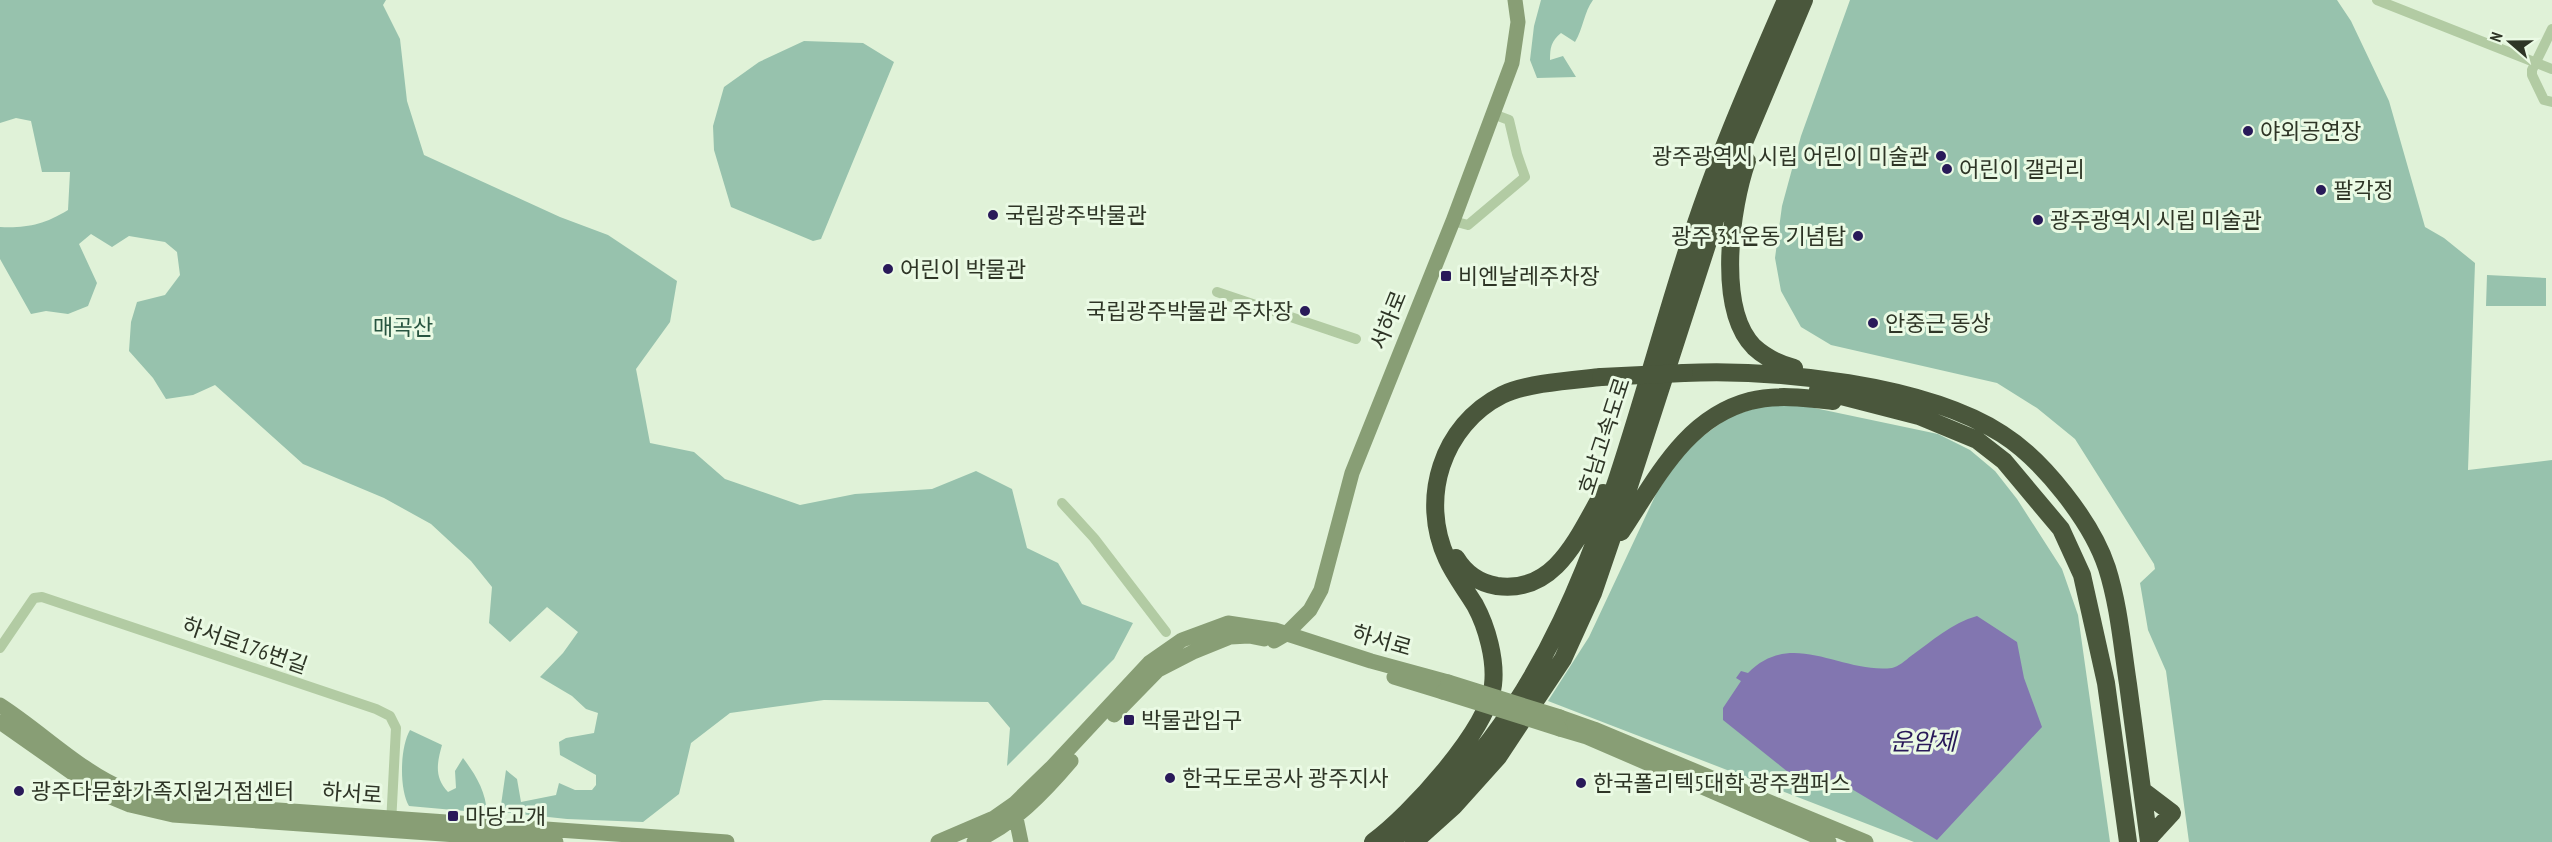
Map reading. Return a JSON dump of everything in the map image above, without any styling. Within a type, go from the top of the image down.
[{"type":"highway","name":"호남고속도로","points":[[1390,842],[1456,782],[1494,737],[1555,639],[1587,564],[1659,347],[1686,251],[1717,164],[1786,0]]},
{"type":"highway","name":"호남고속도로","points":[[1414,842],[1454,806],[1498,757],[1538,700],[1563,659],[1593,593],[1606,556],[1727,183],[1804,0]]},
{"type":"highway","points":[[1772,72],[1767,107],[1744,169],[1732,216],[1732,287],[1738,320],[1753,346],[1777,363],[1859,386]]},
{"type":"highway","points":[[1373,842],[1414,804],[1452,759],[1481,720],[1493,685],[1486,632],[1476,608],[1447,559],[1437,531],[1434,505],[1436,482],[1452,441],[1465,423],[1483,406],[1504,394],[1569,381],[1600,382],[1683,378],[1735,371],[1775,374],[1891,392],[1947,408],[2000,433],[2022,447],[2070,502],[2094,537],[2107,568],[2118,610],[2149,840]]},
{"type":"highway","points":[[1683,378],[1773,383],[1815,389],[1919,416],[1977,440],[2004,461],[2061,529],[2082,575],[2101,662],[2128,842]]},
{"type":"highway","points":[[1600,382],[1525,398],[1504,405],[1479,420],[1464,437],[1451,459],[1444,479],[1442,498],[1445,531],[1457,560],[1477,580],[1508,587],[1539,580],[1551,573],[1569,551],[1623,458]]},
{"type":"highway","points":[[1606,556],[1673,453],[1699,426],[1726,409],[1752,400],[1776,398],[1872,405]]},
{"type":"highway","points":[[2143,791],[2172,813],[2149,840]]},
{"type":"main road","name":"서하로","points":[[1280,638],[1310,610],[1321,590],[1352,473],[1453,222],[1512,63],[1518,22],[1515,0]]},
{"type":"main road","name":"하서로","points":[[980,837],[994,819],[1014,804],[1052,767],[1149,663],[1182,639],[1228,623],[1371,662],[1560,723],[1594,729],[1866,842]]},
{"type":"main road","name":"하서로","points":[[938,842],[980,837],[1016,818],[1158,670],[1230,637],[1280,638]]},
{"type":"main road","name":"하서로","points":[[0,705],[98,776],[127,790],[194,804],[556,842]]},
{"type":"main road","name":"하서로","points":[[0,722],[101,793],[130,805],[173,815],[727,842]]},
{"type":"main road","name":"하서로","points":[[1560,723],[1587,737],[1829,842]]},
{"type":"main road","points":[[1016,818],[1021,842]]},
{"type":"street","points":[[2377,0],[2552,69]]},
{"type":"street","points":[[2552,29],[2534,62],[2532,75],[2544,100],[2552,102]]},
{"type":"street","points":[[1453,222],[1467,225],[1526,177],[1517,154],[1509,120],[1493,114]]},
{"type":"street","points":[[1216,292],[1356,339]]},
{"type":"street","points":[[1062,503],[1094,538],[1166,632]]},
{"type":"street","name":"하서로176번길","points":[[0,648],[34,598],[42,597],[376,709],[390,716],[396,728],[391,824]]},
{"type":"green space","name":"매곡산","points":[[0,0],[386,0],[383,5],[400,39],[407,101],[424,155],[560,217],[608,235],[677,281],[670,322],[636,369],[650,443],[694,452],[725,479],[800,505],[855,494],[932,489],[976,471],[1012,489],[1027,548],[1058,563],[1082,604],[1133,623],[1114,659],[1007,766],[1010,728],[988,702],[824,700],[730,713],[691,743],[679,794],[643,822],[567,819],[500,812],[506,770],[517,779],[521,802],[556,795],[559,783],[575,790],[592,790],[596,785],[596,775],[560,755],[559,742],[566,738],[594,733],[598,713],[586,709],[572,696],[540,677],[563,653],[578,632],[547,607],[510,642],[489,623],[492,587],[471,561],[431,524],[384,498],[303,464],[215,385],[193,395],[166,399],[153,378],[129,351],[131,322],[137,302],[165,295],[180,275],[177,252],[165,242],[129,236],[112,247],[91,234],[79,244],[97,283],[88,306],[68,314],[46,311],[31,314],[0,259],[0,227],[35,225],[68,210],[70,172],[42,172],[31,121],[16,118],[0,123]]},
{"type":"green space","points":[[1541,0],[1593,0],[1575,42],[1561,33],[1551,48],[1550,60],[1563,56],[1576,77],[1537,78],[1530,60],[1534,26]]},
{"type":"green space","points":[[1850,0],[2337,0],[2351,21],[2389,101],[2425,227],[2444,238],[2475,263],[2468,470],[2552,460],[2552,842],[2189,842],[2166,671],[2148,630],[2140,583],[2155,569],[2154,564],[2075,439],[2037,408],[1997,383],[1831,345],[1801,327],[1781,291],[1775,258],[1782,206],[1801,136]]},
{"type":"green space","points":[[804,41],[863,43],[894,62],[821,239],[813,241],[731,207],[714,150],[713,126],[724,87],[759,62]]},
{"type":"green space","points":[[2487,275],[2546,278],[2546,306],[2486,306]]},
{"type":"green space","points":[[1762,406],[1805,406],[1938,434],[1970,450],[1995,471],[2017,499],[2062,569],[2078,615],[2110,842],[1914,842],[1548,701],[1589,637],[1657,492],[1688,447],[1729,417]]},
{"type":"green space","points":[[410,730],[442,745],[438,770],[440,781],[448,792],[456,788],[455,771],[463,758],[480,784],[487,813],[409,806],[402,779],[402,768],[404,747]]},
{"type":"water","name":"운암제","points":[[1977,616],[2017,642],[2024,678],[2042,727],[1937,840],[1845,785],[1788,772],[1723,720],[1723,708],[1741,681],[1736,678],[1741,671],[1748,673],[1765,660],[1782,654],[1799,653],[1854,665],[1892,668],[1951,628]]},
{"type":"place","name":"야외공연장","points":[[2248,131]]},
{"type":"place","name":"광주광역시 시립 어린이 미술관","points":[[1941,156]]},
{"type":"place","name":"어린이 갤러리","points":[[1947,169]]},
{"type":"place","name":"팔각정","points":[[2321,190]]},
{"type":"place","name":"국립광주박물관","points":[[993,215]]},
{"type":"place","name":"광주광역시 시립 미술관","points":[[2038,220]]},
{"type":"place","name":"광주 3.1운동 기념탑","points":[[1858,236]]},
{"type":"place","name":"어린이 박물관","points":[[888,269]]},
{"type":"place","name":"비엔날레주차장","points":[[1446,276]]},
{"type":"place","name":"국립광주박물관 주차장","points":[[1305,311]]},
{"type":"place","name":"안중근 동상","points":[[1873,323]]},
{"type":"place","name":"박물관입구","points":[[1129,720]]},
{"type":"place","name":"한국도로공사 광주지사","points":[[1170,778]]},
{"type":"place","name":"한국폴리텍5대학 광주캠퍼스","points":[[1581,783]]},
{"type":"place","name":"광주다문화가족지원거점센터","points":[[19,791]]},
{"type":"place","name":"마당고개","points":[[453,816]]}]
